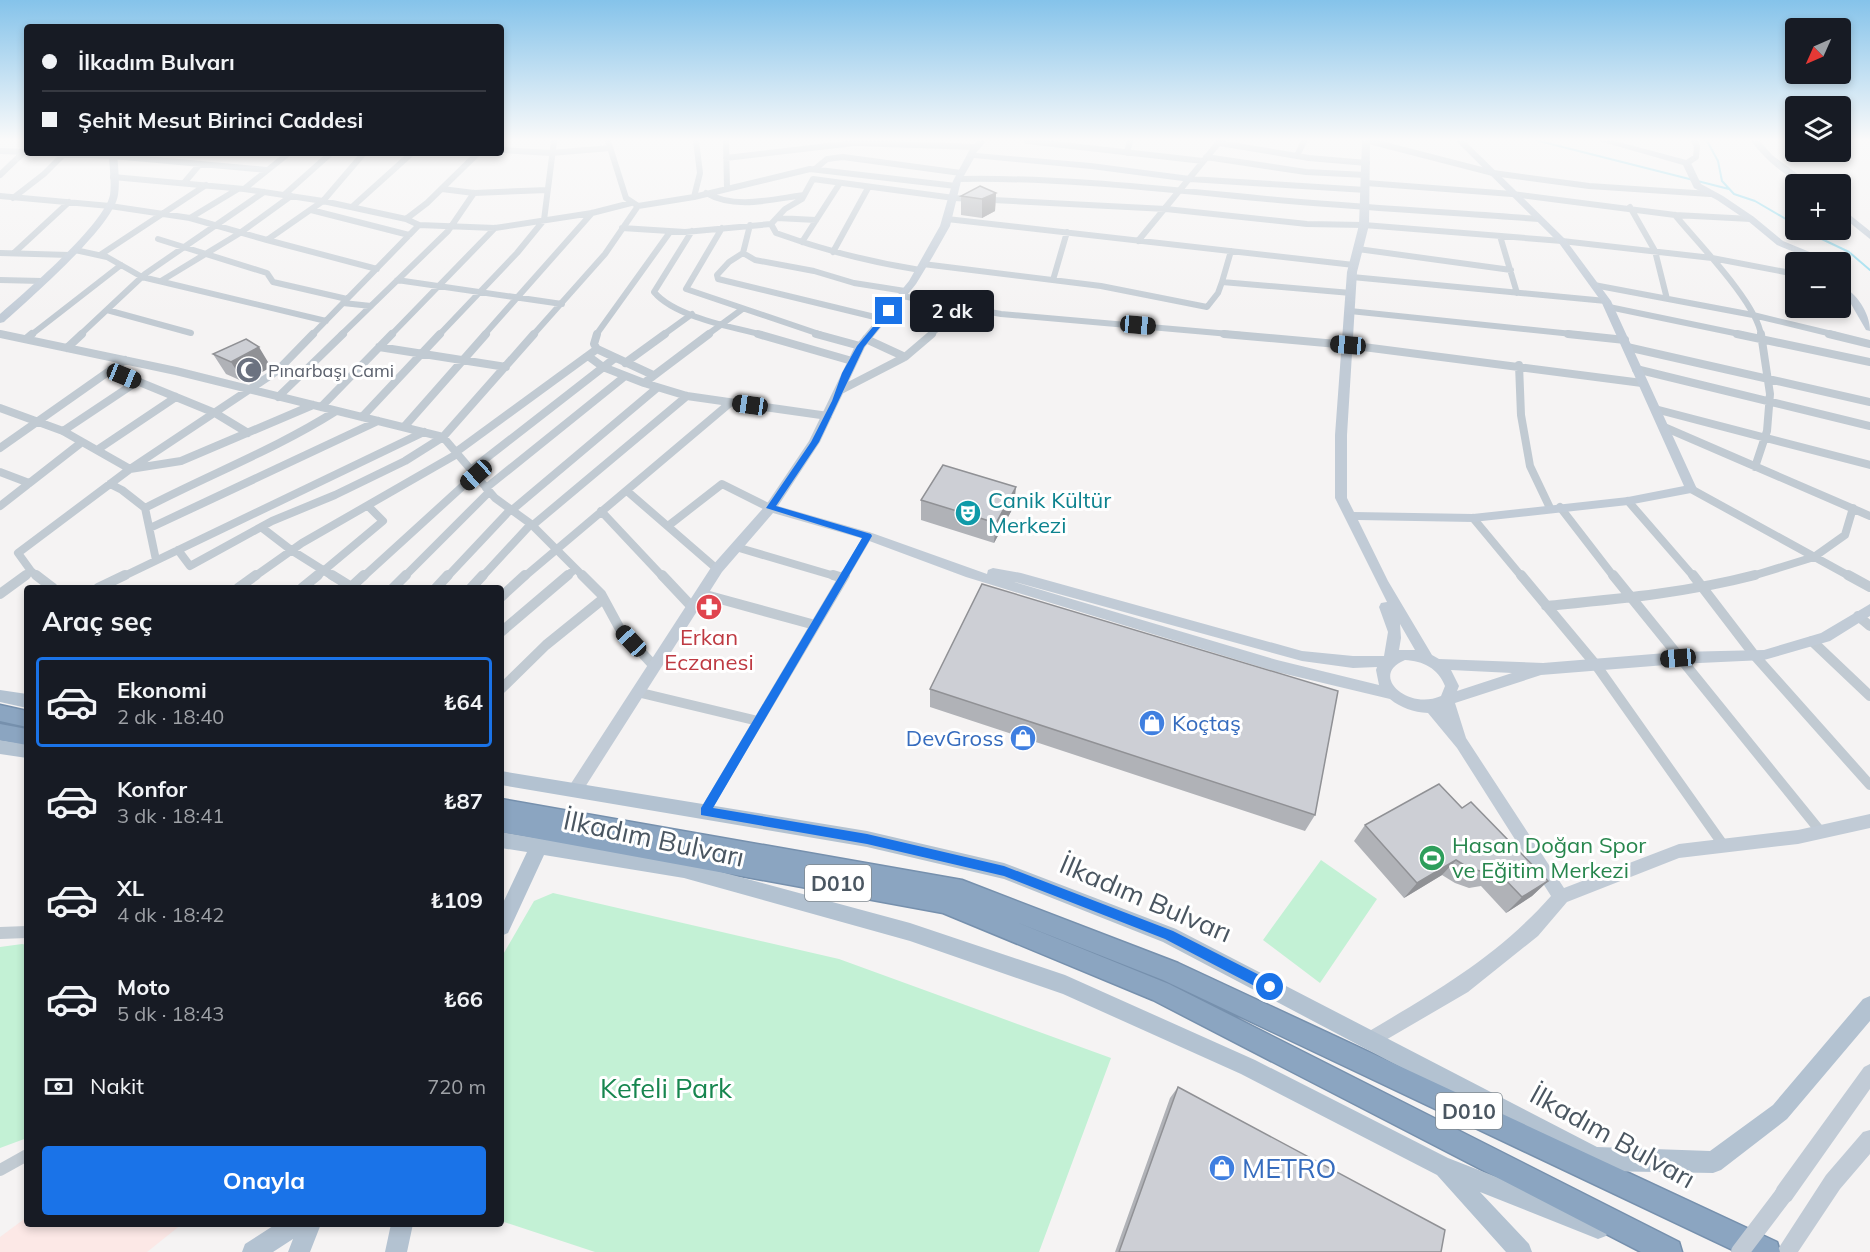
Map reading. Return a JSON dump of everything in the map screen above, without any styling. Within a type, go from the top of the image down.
[{"type":"highway","points":[[0,713],[24,717]]},
{"type":"highway","points":[[0,732],[24,736]]},
{"type":"highway","name":"İlkadım Bulvarı","points":[[504,809],[962,890],[1714,1226],[1767,1252]]},
{"type":"highway","name":"İlkadım Bulvarı","points":[[504,824],[944,903],[1165,981],[1669,1252]]},
{"type":"main road","points":[[0,696],[24,700]]},
{"type":"main road","points":[[0,747],[24,751]]},
{"type":"main road","name":"İlkadım Bulvarı","points":[[504,778],[867,839],[1004,871],[1169,935],[1372,1039],[1594,1158],[1714,1226]]},
{"type":"main road","name":"İlkadım Bulvarı","points":[[504,840],[684,870],[910,932],[1065,985],[1248,1067],[1442,1166],[1660,1252]]},
{"type":"main road","points":[[504,921],[539,846]]},
{"type":"main road","points":[[1594,1158],[1713,1161],[1779,1112],[1870,1006]]},
{"type":"main road","points":[[1442,1166],[1521,1252]]},
{"type":"main road","points":[[253,1252],[292,1227]]},
{"type":"main road","points":[[299,1252],[309,1227]]},
{"type":"main road","points":[[401,1251],[402,1227]]},
{"type":"street","points":[[33,199],[110,206],[190,218],[377,269]]},
{"type":"street","points":[[0,320],[73,253],[108,212],[112,199]]},
{"type":"street","points":[[100,255],[185,199]]},
{"type":"street","points":[[190,218],[223,199]]},
{"type":"street","points":[[67,348],[142,277],[254,199]]},
{"type":"street","points":[[161,281],[240,232],[283,199]]},
{"type":"street","points":[[312,199],[406,219],[420,225],[495,228],[673,199]]},
{"type":"street","points":[[352,207],[360,199]]},
{"type":"street","points":[[406,219],[429,199]]},
{"type":"street","points":[[279,397],[453,225],[470,199]]},
{"type":"street","points":[[362,417],[480,292],[544,220],[546,199]]},
{"type":"street","points":[[628,199],[634,204]]},
{"type":"street","points":[[720,199],[726,202],[755,199]]},
{"type":"street","points":[[622,228],[670,232],[771,224],[799,199]]},
{"type":"street","points":[[802,242],[829,199]]},
{"type":"street","points":[[833,252],[862,199]]},
{"type":"street","points":[[575,790],[717,569],[770,508],[814,442],[863,342],[904,293],[922,267],[947,219],[953,199]]},
{"type":"street","points":[[1086,199],[1307,224],[1364,225],[1562,241],[1712,258],[1785,272]]},
{"type":"street","points":[[1138,241],[1174,199]]},
{"type":"street","points":[[1274,199],[1539,219]]},
{"type":"street","points":[[1365,199],[1364,225],[1352,277],[1341,435],[1341,498],[1382,583],[1432,661],[1444,670],[1452,686],[1447,700],[1462,744]]},
{"type":"street","points":[[1518,199],[1562,241],[1608,304],[1691,489],[1870,587]]},
{"type":"street","points":[[1561,199],[1630,207],[1675,215],[1751,219]]},
{"type":"street","points":[[1722,199],[1780,243],[1802,252]]},
{"type":"street","points":[[267,240],[323,201]]},
{"type":"street","points":[[15,252],[69,202]]},
{"type":"street","points":[[178,550],[190,566],[261,527],[405,461],[443,437],[605,254],[634,204]]},
{"type":"street","points":[[1630,207],[1654,251],[1667,299]]},
{"type":"street","points":[[311,210],[409,235]]},
{"type":"street","points":[[404,427],[592,213]]},
{"type":"street","points":[[1675,215],[1712,258],[1760,326],[1769,401],[1766,436],[1755,467]]},
{"type":"street","points":[[777,218],[816,220]]},
{"type":"street","points":[[947,219],[1354,265]]},
{"type":"street","points":[[1851,220],[1870,237]]},
{"type":"street","points":[[771,224],[776,233],[872,262],[1101,285],[1207,307],[1218,293],[1231,251]]},
{"type":"street","points":[[49,585],[31,570],[18,553],[130,469],[277,371],[420,225]]},
{"type":"street","points":[[750,225],[743,253],[717,274],[718,279],[882,319]]},
{"type":"street","points":[[0,408],[63,430],[130,469],[181,460],[317,406],[379,347],[495,228]]},
{"type":"street","points":[[722,228],[686,289],[798,329],[863,342],[905,357]]},
{"type":"street","points":[[692,231],[654,292],[660,299],[692,314],[852,362]]},
{"type":"street","points":[[653,375],[597,349],[594,344],[597,333],[670,232]]},
{"type":"street","points":[[1053,280],[1067,232]]},
{"type":"street","points":[[1500,236],[1517,292]]},
{"type":"street","points":[[158,239],[267,273],[273,282],[371,306]]},
{"type":"street","points":[[1358,249],[1511,270]]},
{"type":"street","points":[[0,253],[100,255],[142,277],[326,321]]},
{"type":"street","points":[[743,253],[754,260],[814,271],[854,283],[1001,314],[1348,345],[1519,365],[1642,383]]},
{"type":"street","points":[[26,339],[121,265]]},
{"type":"street","points":[[1352,277],[1517,292],[1608,304],[1870,362]]},
{"type":"street","points":[[0,280],[42,281]]},
{"type":"street","points":[[397,280],[562,304]]},
{"type":"street","points":[[1222,282],[1351,293]]},
{"type":"street","points":[[1593,285],[1753,315],[1870,344]]},
{"type":"street","points":[[1851,298],[1870,328]]},
{"type":"street","points":[[839,392],[905,357],[963,307]]},
{"type":"street","points":[[107,310],[191,333]]},
{"type":"street","points":[[644,383],[741,310]]},
{"type":"street","points":[[1350,311],[1626,343],[1870,402]]},
{"type":"street","points":[[625,363],[692,314]]},
{"type":"street","points":[[0,333],[124,360],[443,437],[488,490],[532,524],[575,568],[603,599],[620,629],[654,666]]},
{"type":"street","points":[[379,347],[506,367]]},
{"type":"street","points":[[242,585],[291,550],[456,453],[597,349]]},
{"type":"street","points":[[588,356],[603,367],[624,377],[687,396],[828,416]]},
{"type":"street","points":[[354,585],[473,472],[615,358]]},
{"type":"street","points":[[0,448],[124,360]]},
{"type":"street","points":[[1519,365],[1521,416],[1530,466],[1555,508],[1632,598],[1678,658],[1821,832]]},
{"type":"street","points":[[1636,369],[1870,426]]},
{"type":"street","points":[[110,370],[215,413],[248,433]]},
{"type":"street","points":[[396,585],[488,490],[624,377]]},
{"type":"street","points":[[63,430],[138,381]]},
{"type":"street","points":[[439,585],[511,510],[657,388]]},
{"type":"street","points":[[474,585],[532,524],[687,396]]},
{"type":"street","points":[[97,450],[176,397]]},
{"type":"street","points":[[504,594],[555,548],[627,491],[730,402]]},
{"type":"street","points":[[1655,409],[1766,436],[1870,465]]},
{"type":"street","points":[[145,508],[202,478],[301,433],[336,411]]},
{"type":"street","points":[[150,528],[378,421]]},
{"type":"street","points":[[1664,427],[1870,516]]},
{"type":"street","points":[[104,585],[424,432]]},
{"type":"street","points":[[0,506],[82,442]]},
{"type":"street","points":[[0,472],[29,483]]},
{"type":"street","points":[[110,484],[122,490],[145,508],[156,560]]},
{"type":"street","points":[[668,526],[722,484],[770,508],[868,536],[941,564],[1277,666],[1393,694],[1412,705],[1432,707],[1543,669]]},
{"type":"street","points":[[1350,516],[1473,519],[1628,501],[1691,489]]},
{"type":"street","points":[[627,491],[717,569]]},
{"type":"street","points":[[1628,501],[1704,588],[1755,656],[1870,785]]},
{"type":"street","points":[[1344,503],[1347,529],[1394,622],[1396,642],[1383,668],[1382,676],[1393,694]]},
{"type":"street","points":[[305,585],[383,521],[368,506]]},
{"type":"street","points":[[1546,606],[1704,588],[1814,557],[1845,535],[1853,508]]},
{"type":"street","points":[[601,511],[693,608]]},
{"type":"street","points":[[1473,519],[1596,665],[1724,846]]},
{"type":"street","points":[[261,527],[291,550],[347,585]]},
{"type":"street","points":[[705,811],[868,536]]},
{"type":"street","points":[[736,547],[843,578]]},
{"type":"street","points":[[941,564],[1021,578],[1302,656],[1353,662],[1389,659],[1404,654],[1432,661],[1543,669],[1678,658],[1755,656],[1825,637],[1864,613],[1870,627]]},
{"type":"street","points":[[504,629],[575,568]]},
{"type":"street","points":[[0,594],[31,570]]},
{"type":"street","points":[[702,594],[815,625]]},
{"type":"street","points":[[504,686],[546,645],[603,599]]},
{"type":"street","points":[[1812,641],[1870,696]]},
{"type":"street","points":[[637,692],[758,721]]},
{"type":"street","points":[[1432,707],[1462,744],[1561,897]]},
{"type":"street","points":[[1372,1039],[1462,986],[1532,930],[1561,897],[1679,851],[1821,832],[1870,821]]},
{"type":"street","points":[[0,933],[24,932]]},
{"type":"street","points":[[1740,1252],[1870,1073]]},
{"type":"street","points":[[1786,1252],[1833,1182],[1870,1139]]},
{"type":"street","points":[[0,1170],[24,1157]]},
{"type":"shaded area","points":[[24,1219],[24,1227],[178,1227],[147,1252],[0,1252],[0,1237]]},
{"type":"green space","points":[[1321,860],[1377,899],[1320,983],[1263,940]]},
{"type":"green space","name":"Kefeli Park","points":[[553,893],[839,959],[1111,1058],[1039,1252],[595,1252],[504,1222],[504,953],[534,901]]},
{"type":"green space","points":[[24,944],[24,1139],[0,1148],[0,947]]},
{"type":"building","points":[[246,339],[259,347],[231,362],[213,354]]},
{"type":"building","points":[[943,465],[1016,487],[996,523],[921,500]]},
{"type":"building","name":"Koçtaş","points":[[982,584],[1338,691],[1315,815],[930,689]]},
{"type":"building","name":"Hasan Doğan Spor ve Eğitim Merkezi","points":[[1439,784],[1462,808],[1471,802],[1548,881],[1522,897],[1496,870],[1484,872],[1469,868],[1456,860],[1417,883],[1365,825]]},
{"type":"building","name":"METRO","points":[[1178,1087],[1445,1230],[1441,1252],[1119,1252]]},
{"type":"waterway","points":[[1750,199],[1785,219]]},
{"type":"waterway","points":[[1824,240],[1849,252],[1870,270]]},
{"type":"place","name":"Pınarbaşı Cami","points":[[249,370]]},
{"type":"place","name":"Canik Kültür Merkezi","points":[[968,513]]},
{"type":"place","name":"Erkan Eczanesi","points":[[709,607]]},
{"type":"place","name":"Koçtaş","points":[[1152,723]]},
{"type":"place","name":"DevGross","points":[[1023,738]]},
{"type":"place","name":"Hasan Doğan Spor ve Eğitim Merkezi","points":[[1432,858]]},
{"type":"place","name":"METRO","points":[[1222,1168]]},
{"type":"route","points":[[889,311],[861,346],[814,442],[770,508],[868,536],[705,811],[867,839],[1004,871],[1169,935],[1270,987]]}]
